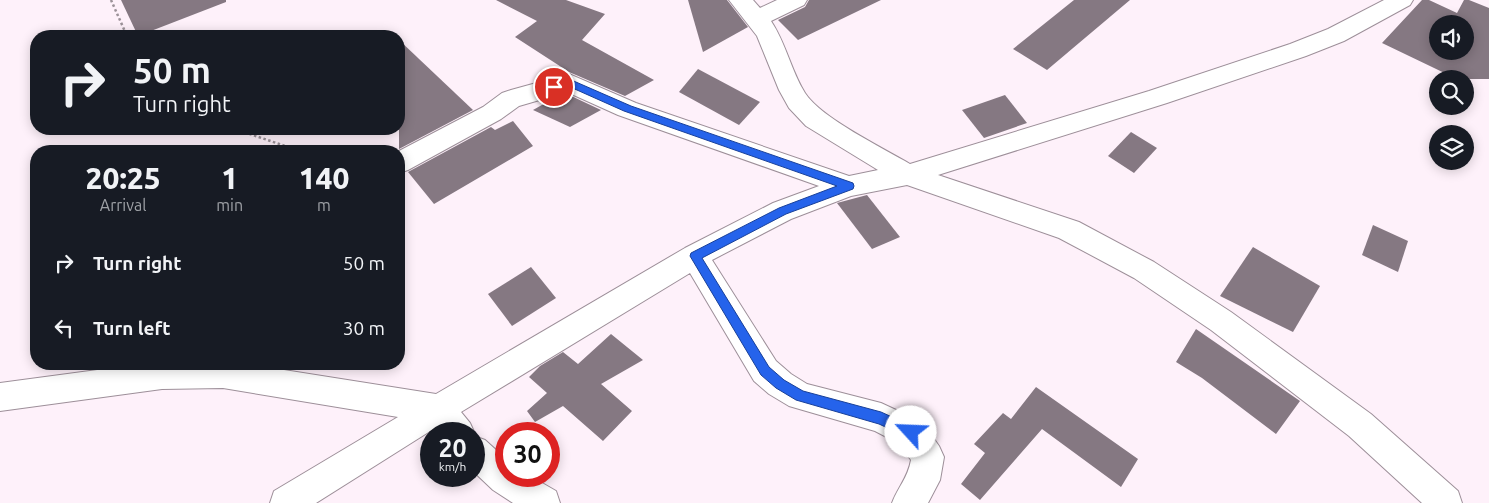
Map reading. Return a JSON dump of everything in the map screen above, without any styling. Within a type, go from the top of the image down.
[{"type":"street","points":[[740,0],[757,18],[768,34],[791,90],[798,102],[815,120],[907,175],[1069,230],[1144,270],[1221,321],[1360,425],[1446,503]]},
{"type":"street","points":[[286,503],[439,408],[695,256],[782,211],[849,186],[907,175],[1158,97],[1298,50],[1336,35],[1402,0]]},
{"type":"street","points":[[757,18],[793,1]]},
{"type":"street","points":[[405,160],[492,113],[511,99],[569,83],[627,108],[849,186]]},
{"type":"street","points":[[695,256],[765,371],[780,384],[800,396],[881,418],[911,432],[928,458],[924,480],[908,503]]},
{"type":"street","points":[[0,398],[161,370]]},
{"type":"street","points":[[178,370],[223,374],[439,408],[450,422]]},
{"type":"street","points":[[485,461],[504,479],[544,503]]},
{"type":"path","points":[[111,0],[124,30]]},
{"type":"path","points":[[253,135],[282,145]]},
{"type":"building","points":[[121,0],[226,0],[226,2],[154,30],[135,30]]},
{"type":"building","points":[[496,0],[566,0],[605,14],[582,40],[654,80],[625,96],[569,72],[515,37],[537,21]]},
{"type":"building","points":[[688,0],[727,0],[748,27],[703,52]]},
{"type":"building","points":[[809,0],[881,0],[798,40],[778,20],[805,7]]},
{"type":"building","points":[[1074,0],[1130,0],[1047,70],[1013,49]]},
{"type":"building","points":[[1422,0],[1429,0],[1457,13],[1464,0],[1469,0],[1489,8],[1489,79],[1474,79],[1474,70],[1438,70],[1382,43]]},
{"type":"building","points":[[405,46],[473,110],[405,146],[399,145],[399,135],[405,135]]},
{"type":"building","points":[[698,69],[760,102],[739,125],[679,92]]},
{"type":"building","points":[[567,94],[601,110],[570,127],[533,110],[556,97]]},
{"type":"building","points":[[1005,95],[1027,123],[984,138],[962,110]]},
{"type":"building","points":[[513,121],[533,146],[434,204],[408,172],[491,127],[495,130]]},
{"type":"building","points":[[1131,132],[1157,148],[1134,173],[1108,156]]},
{"type":"building","points":[[867,195],[900,237],[872,249],[837,203]]},
{"type":"building","points":[[1373,225],[1408,241],[1398,272],[1362,255]]},
{"type":"building","points":[[1253,247],[1320,286],[1293,332],[1220,296]]},
{"type":"building","points":[[531,267],[556,298],[512,326],[488,294]]},
{"type":"building","points":[[1196,329],[1300,401],[1276,434],[1202,378],[1176,362]]},
{"type":"building","points":[[611,334],[643,360],[601,384],[632,411],[603,441],[563,406],[535,422],[527,411],[547,393],[529,377],[540,366],[563,352],[578,364]]},
{"type":"building","points":[[1036,387],[1138,459],[1121,487],[1042,429],[980,500],[961,484],[985,453],[974,444],[1003,413],[1011,419]]},
{"type":"route","points":[[554,87],[569,83],[627,108],[849,186],[782,211],[695,256],[765,371],[780,384],[800,396],[881,418],[911,432]]}]
